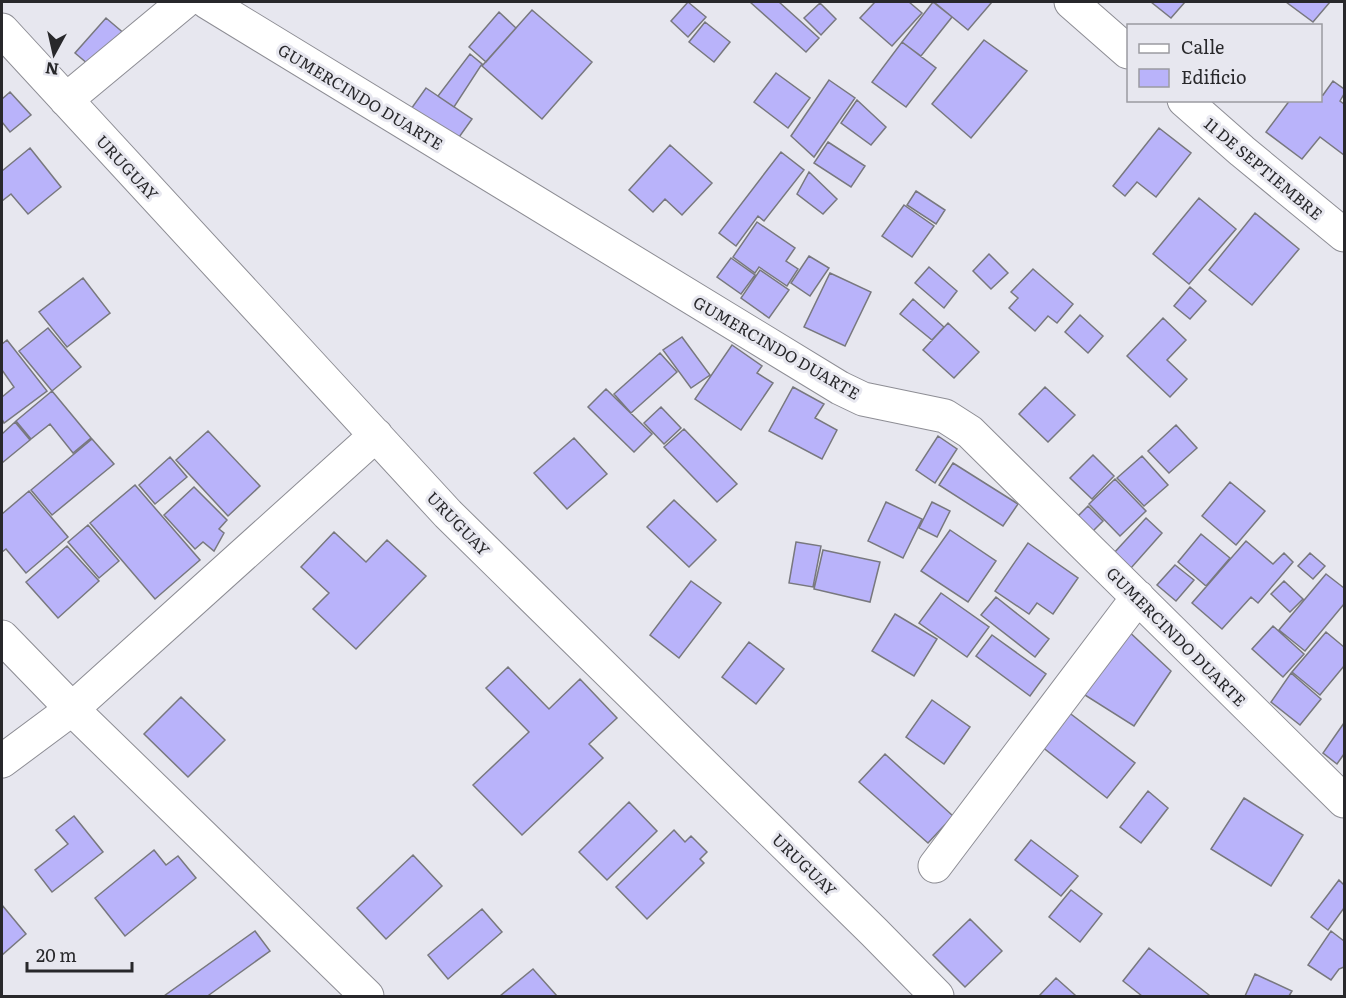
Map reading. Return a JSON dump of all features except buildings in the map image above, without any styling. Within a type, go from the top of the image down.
[{"type":"street","points":[[66,100],[184,2]]},
{"type":"street","name":"GUMERCINDO DUARTE","points":[[207,2],[840,387],[863,399],[945,416],[970,432],[1344,801]]},
{"type":"street","points":[[1071,2],[1127,51]]},
{"type":"street","name":"URUGUAY","points":[[2,30],[448,514],[874,932],[936,996]]},
{"type":"street","name":"11 DE SEPTIEMBRE","points":[[1186,102],[1242,152],[1344,235]]},
{"type":"street","points":[[2,761],[72,709],[376,435]]},
{"type":"street","points":[[935,866],[1138,597]]},
{"type":"street","points":[[2,638],[349,991]]}]
